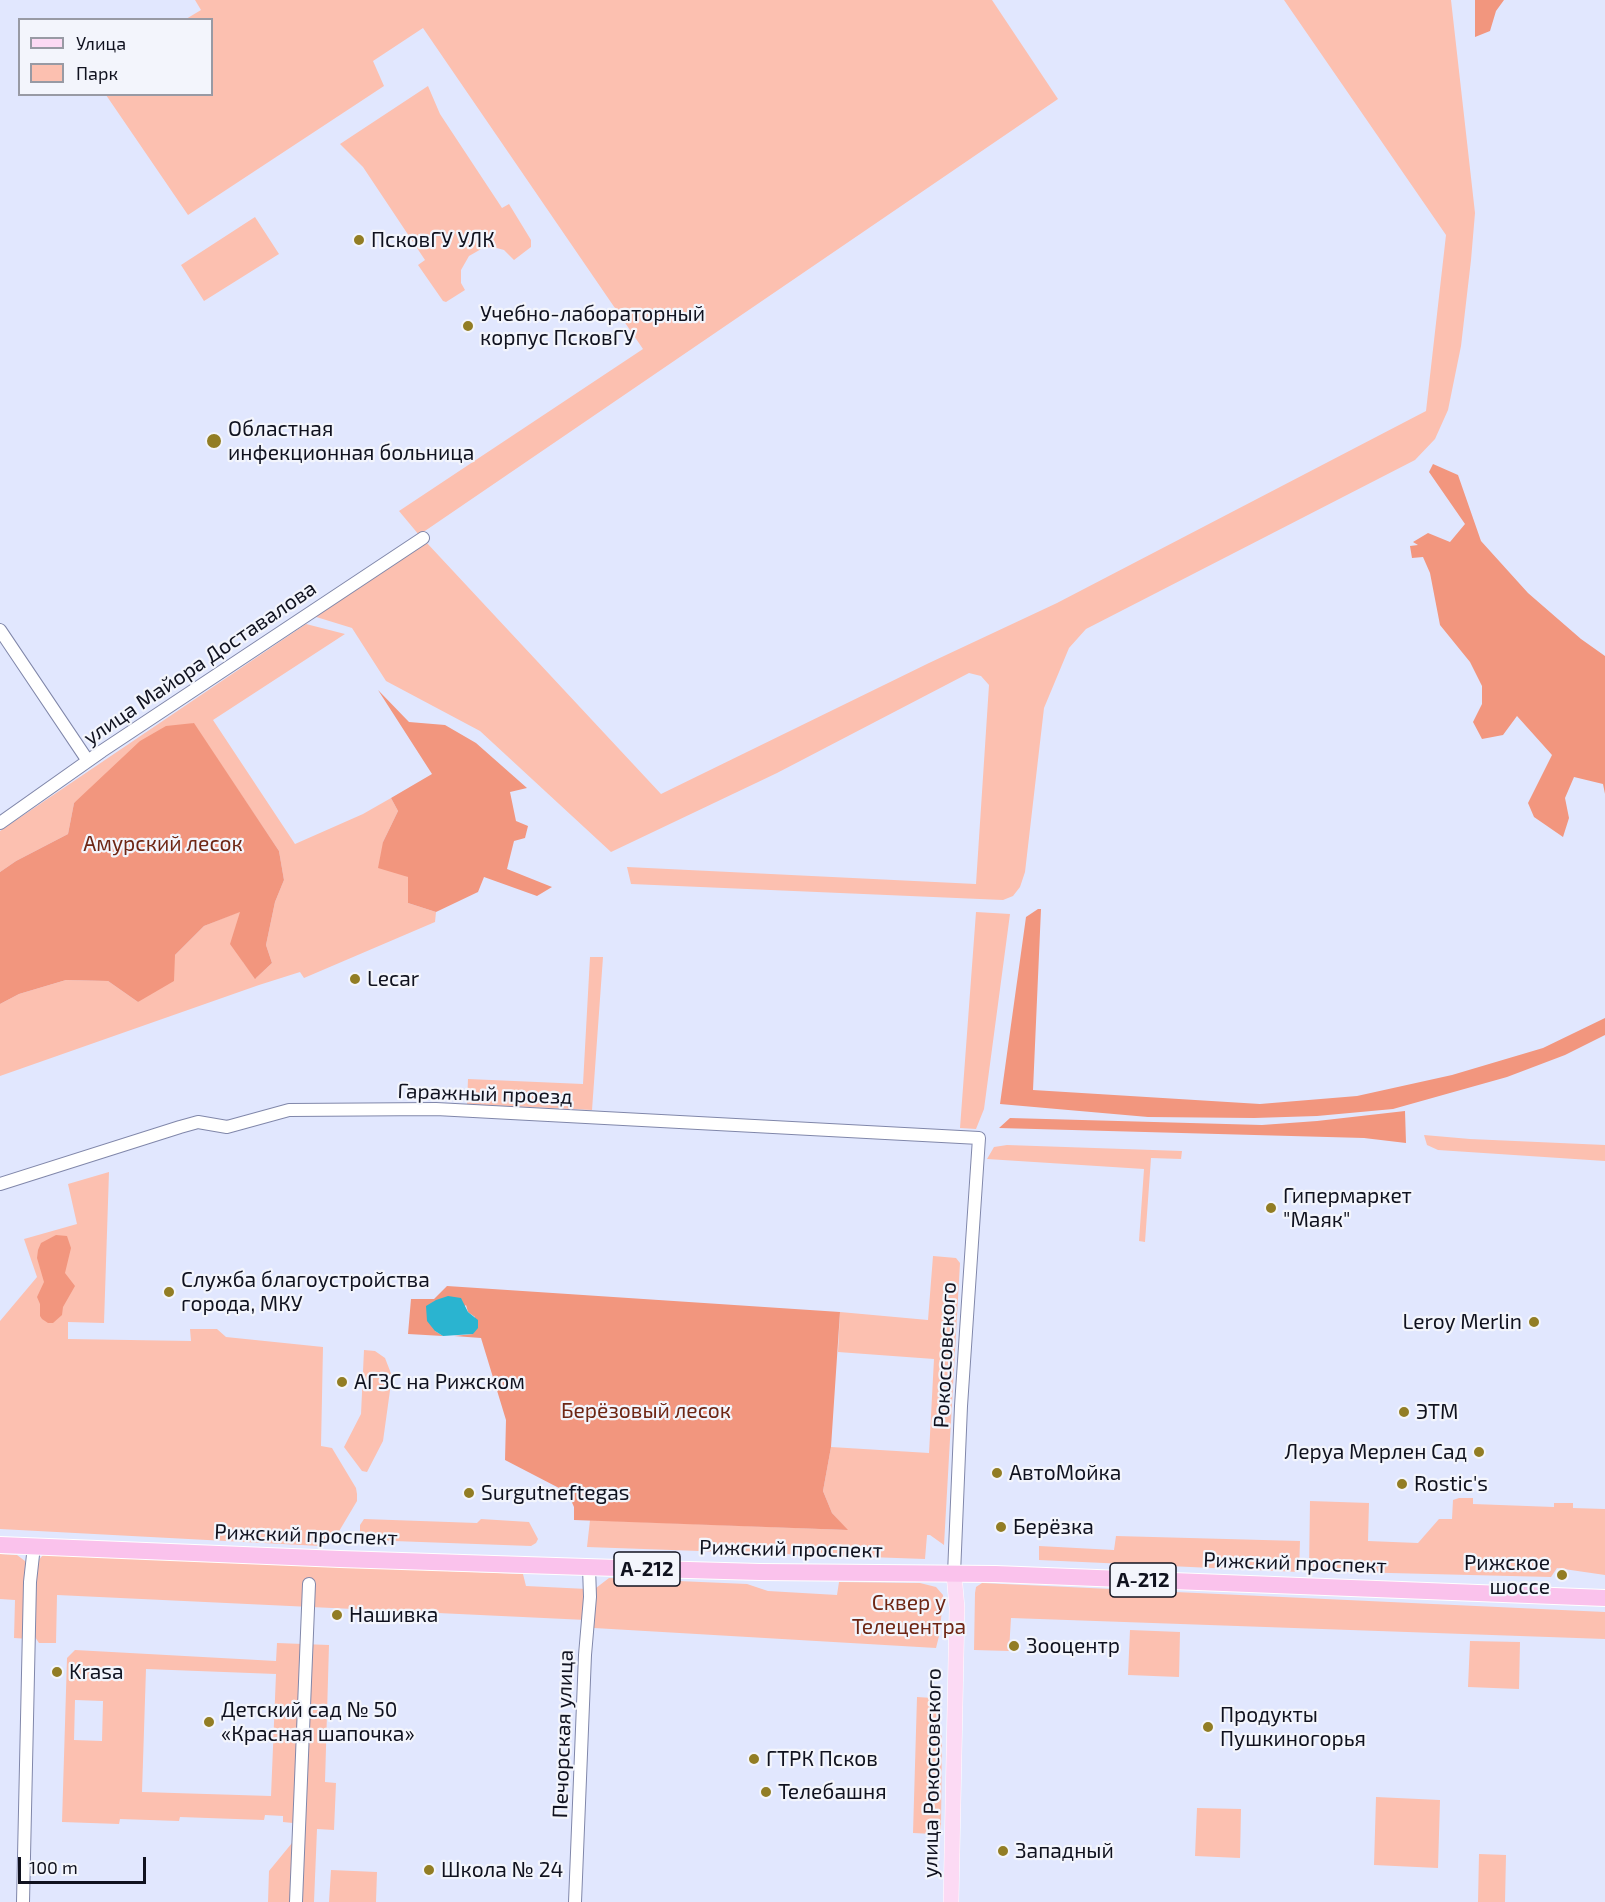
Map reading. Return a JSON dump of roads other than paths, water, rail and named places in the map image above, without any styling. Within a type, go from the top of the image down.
[{"type":"highway","name":"Рижский проспект","points":[[0,1545],[340,1560],[760,1572],[954,1574],[1605,1598]]},
{"type":"highway","name":"Рижский проспект","points":[[1582,1596],[1605,1591]]},
{"type":"main road","name":"улица Рокоссовского","points":[[951,1902],[957,1608],[954,1574]]},
{"type":"street","name":"улица Майора Доставалова","points":[[0,823],[88,761],[423,538]]},
{"type":"street","points":[[0,630],[88,761]]},
{"type":"street","name":"Гаражный проезд","points":[[0,1184],[198,1122],[227,1127],[289,1110],[436,1109],[979,1138]]},
{"type":"street","name":"Рокоссовского","points":[[954,1574],[961,1395],[979,1138]]},
{"type":"street","points":[[23,1902],[30,1582],[34,1546]]},
{"type":"street","name":"Печорская улица","points":[[575,1902],[585,1655],[590,1597],[588,1567]]},
{"type":"street","points":[[296,1902],[309,1584]]},
{"type":"water","points":[[448,1296],[461,1298],[468,1312],[478,1320],[478,1328],[473,1334],[443,1336],[435,1331],[427,1321],[426,1306]]},
{"type":"place","name":"ПсковГУ УЛК","points":[[359,240]]},
{"type":"place","name":"Учебно-лабораторный корпус ПсковГУ","points":[[468,326]]},
{"type":"place","name":"Областная инфекционная больница","points":[[214,441]]},
{"type":"place","name":"Lecar","points":[[355,979]]},
{"type":"place","name":"Гипермаркет \"Маяк\"","points":[[1271,1208]]},
{"type":"place","name":"Служба благоустройства города, МКУ","points":[[169,1292]]},
{"type":"place","name":"Leroy Merlin","points":[[1534,1322]]},
{"type":"place","name":"АГЗС на Рижском","points":[[342,1382]]},
{"type":"place","name":"ЭТМ","points":[[1404,1412]]},
{"type":"place","name":"Леруа Мерлен Сад","points":[[1479,1452]]},
{"type":"place","name":"АвтоМойка","points":[[997,1473]]},
{"type":"place","name":"Rostic's","points":[[1402,1484]]},
{"type":"place","name":"Surgutneftegas","points":[[469,1493]]},
{"type":"place","name":"Берёзка","points":[[1001,1527]]},
{"type":"place","name":"Рижское шоссе","points":[[1562,1575]]},
{"type":"place","name":"Нашивка","points":[[337,1615]]},
{"type":"place","name":"Зооцентр","points":[[1014,1646]]},
{"type":"place","name":"Krasa","points":[[57,1672]]},
{"type":"place","name":"Детский сад № 50 «Красная шапочка»","points":[[209,1722]]},
{"type":"place","name":"Продукты Пушкиногорья","points":[[1208,1727]]},
{"type":"place","name":"ГТРК Псков","points":[[754,1759]]},
{"type":"place","name":"Телебашня","points":[[766,1792]]},
{"type":"place","name":"Западный","points":[[1003,1851]]},
{"type":"place","name":"Школа № 24","points":[[429,1870]]},
{"type":"park label","name":"Амурский лесок","points":[[163,844]]},
{"type":"park label","name":"Берёзовый лесок","points":[[646,1411]]},
{"type":"park label","name":"Сквер у Телецентра","points":[[909,1615]]}]
